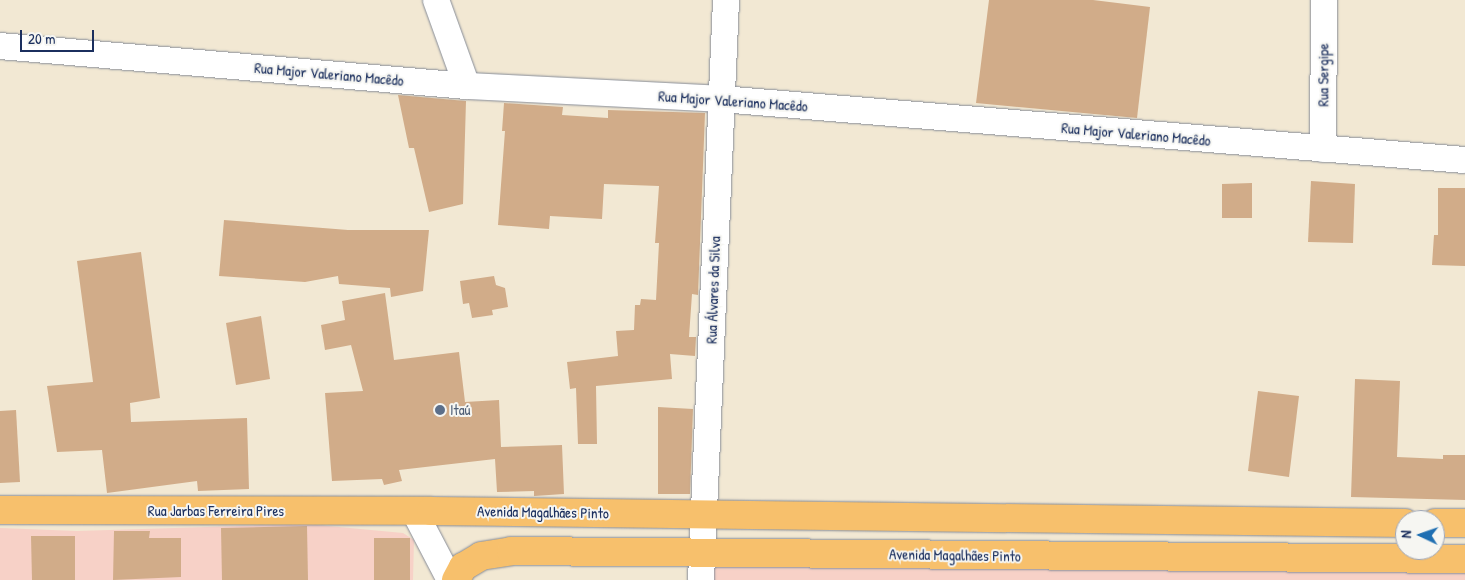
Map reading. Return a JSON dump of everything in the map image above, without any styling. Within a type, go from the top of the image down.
[{"type":"main road","name":"Rua Jarbas Ferreira Pires","points":[[0,510],[422,511]]},
{"type":"main road","name":"Avenida Magalhães Pinto","points":[[422,511],[1395,522]]},
{"type":"main road","points":[[1171,520],[1171,557]]},
{"type":"main road","points":[[1445,523],[1465,523]]},
{"type":"main road","name":"Avenida Magalhães Pinto","points":[[456,580],[463,567],[481,556],[511,551],[1465,559]]},
{"type":"street","points":[[436,0],[467,86]]},
{"type":"street","name":"Rua Álvares da Silva","points":[[701,580],[726,0]]},
{"type":"street","name":"Rua Sergipe","points":[[1323,150],[1324,0]]},
{"type":"street","name":"Rua Major Valeriano Macêdo","points":[[0,46],[467,86],[721,99],[1323,150],[1465,160]]},
{"type":"street","points":[[422,511],[450,580]]},
{"type":"shaded area","points":[[307,524],[403,533],[414,540],[413,580],[0,580],[0,528],[77,531]]},
{"type":"shaded area","points":[[710,566],[1465,572],[1465,580],[710,580]]},
{"type":"building","points":[[989,0],[1093,0],[1150,7],[1137,118],[976,103]]},
{"type":"building","points":[[398,95],[466,101],[463,204],[429,212],[414,148],[409,148]]},
{"type":"building","points":[[504,103],[563,107],[562,115],[608,118],[608,110],[705,113],[698,295],[692,294],[689,337],[696,337],[695,356],[670,354],[672,379],[596,386],[597,444],[578,444],[576,388],[570,389],[567,362],[618,356],[616,331],[634,330],[635,305],[640,305],[641,299],[656,300],[659,243],[655,243],[659,186],[604,184],[602,219],[550,216],[549,229],[498,225],[505,131],[502,131]]},
{"type":"building","points":[[1311,181],[1355,184],[1353,243],[1308,242]]},
{"type":"building","points":[[1252,183],[1252,218],[1222,218],[1222,184]]},
{"type":"building","points":[[1438,188],[1465,188],[1465,266],[1432,265],[1434,235],[1438,235]]},
{"type":"building","points":[[224,220],[348,230],[429,230],[423,291],[391,297],[390,288],[339,284],[338,276],[305,282],[219,276]]},
{"type":"building","points":[[141,252],[160,398],[130,403],[131,422],[247,418],[249,489],[198,491],[197,481],[107,493],[102,450],[57,452],[47,386],[93,382],[77,261]]},
{"type":"building","points":[[494,276],[496,285],[505,288],[508,307],[492,310],[493,315],[472,318],[469,303],[463,304],[460,281]]},
{"type":"building","points":[[385,293],[394,360],[459,352],[465,402],[499,400],[501,447],[562,445],[564,494],[534,496],[534,491],[497,492],[495,459],[399,470],[402,481],[384,485],[382,479],[332,481],[325,393],[363,391],[351,345],[325,350],[321,325],[345,320],[342,301]]},
{"type":"building","points":[[261,316],[270,379],[236,385],[226,323]]},
{"type":"building","points":[[1355,379],[1400,381],[1397,457],[1443,459],[1443,455],[1465,455],[1465,500],[1351,497]]},
{"type":"building","points":[[1258,391],[1299,396],[1289,477],[1248,471]]},
{"type":"building","points":[[658,407],[693,409],[690,494],[658,494]]},
{"type":"building","points":[[16,410],[20,482],[0,483],[0,411]]},
{"type":"building","points":[[307,526],[308,580],[222,580],[221,528]]},
{"type":"building","points":[[114,531],[150,531],[149,538],[181,538],[181,577],[113,580]]},
{"type":"building","points":[[31,536],[75,536],[75,580],[32,580]]},
{"type":"building","points":[[374,538],[410,538],[410,580],[374,580]]},
{"type":"place","name":"Itaú","points":[[440,410]]}]
